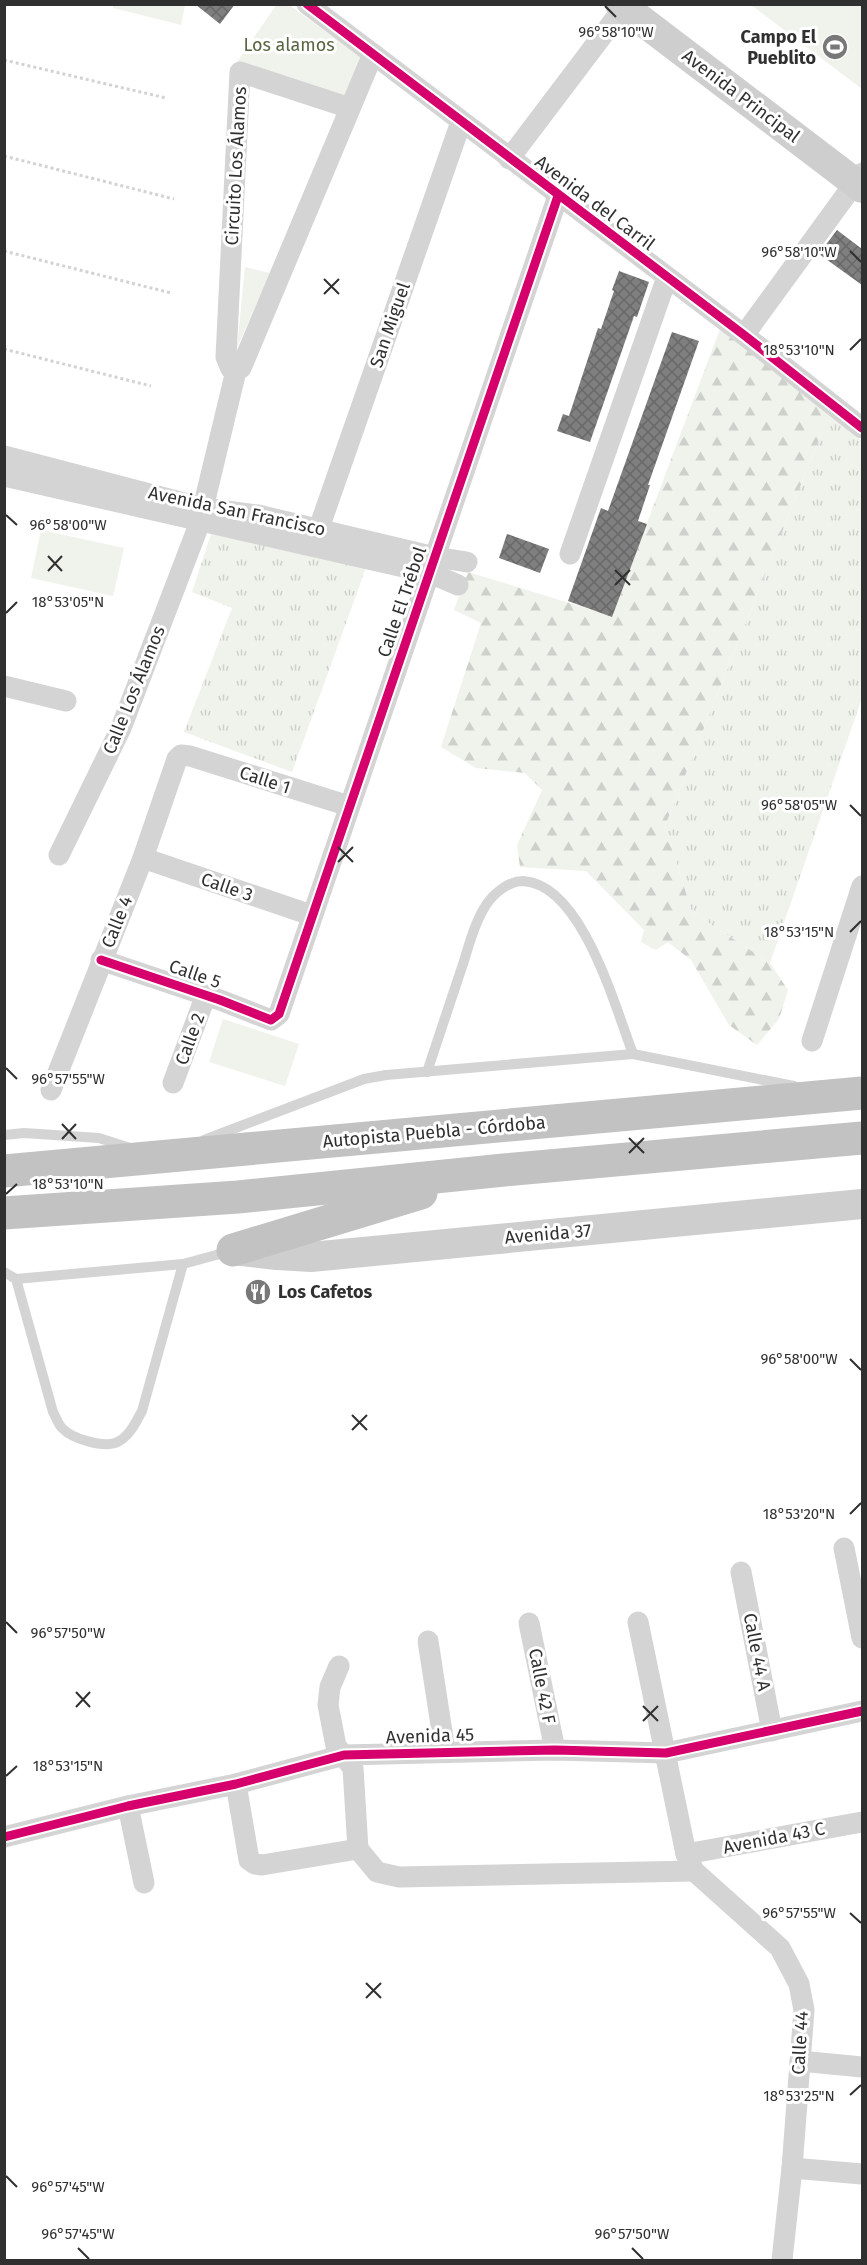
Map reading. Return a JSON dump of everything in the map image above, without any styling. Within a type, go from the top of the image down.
[{"type":"highway","name":"Autopista Puebla - Córdoba","points":[[4,1171],[850,1094]]},
{"type":"highway","points":[[4,1213],[237,1197],[862,1137]]},
{"type":"highway","points":[[233,1250],[504,1170]]},
{"type":"street","name":"Avenida del Carril","points":[[307,4],[509,159],[744,334],[862,428]]},
{"type":"street","points":[[509,159],[623,5]]},
{"type":"street","name":"Avenida Principal","points":[[623,5],[860,181]]},
{"type":"street","points":[[202,514],[236,371],[241,368],[373,54]]},
{"type":"street","name":"Circuito Los Álamos","points":[[236,371],[231,369],[226,357],[240,72],[350,108]]},
{"type":"street","name":"San Miguel","points":[[319,528],[461,122]]},
{"type":"street","points":[[744,334],[860,181]]},
{"type":"street","name":"Calle El Trébol","points":[[276,1018],[558,196]]},
{"type":"street","points":[[570,554],[667,277]]},
{"type":"street","name":"Avenida San Francisco","points":[[4,456],[202,514]]},
{"type":"street","name":"Avenida San Francisco","points":[[4,476],[257,524],[432,565]]},
{"type":"street","name":"Calle Los Álamos","points":[[59,855],[121,728],[202,514]]},
{"type":"street","name":"Avenida San Francisco","points":[[257,524],[319,528],[432,565]]},
{"type":"street","points":[[432,565],[467,562]]},
{"type":"street","points":[[432,565],[458,585]]},
{"type":"street","points":[[4,686],[66,701]]},
{"type":"street","name":"Calle 1","points":[[182,755],[349,807]]},
{"type":"street","name":"Calle 4","points":[[51,1090],[143,858],[177,759],[182,755]]},
{"type":"street","name":"Calle 3","points":[[143,858],[311,915]]},
{"type":"street","points":[[812,1041],[862,886]]},
{"type":"street","name":"Calle 5","points":[[101,960],[206,995],[271,1020],[276,1018]]},
{"type":"street","name":"Calle 2","points":[[173,1083],[206,995]]},
{"type":"street","name":"Avenida 37","points":[[233,1250],[311,1257],[862,1204]]},
{"type":"street","points":[[844,1548],[862,1638]]},
{"type":"street","name":"Calle 44 A","points":[[741,1572],[772,1731]]},
{"type":"street","points":[[638,1622],[690,1862]]},
{"type":"street","name":"Calle 42 F","points":[[529,1623],[555,1750]]},
{"type":"street","points":[[428,1641],[446,1751]]},
{"type":"street","points":[[236,1784],[249,1860],[255,1864],[262,1865],[358,1849],[352,1768],[336,1746],[328,1705],[330,1688],[339,1666]]},
{"type":"street","name":"Avenida 45","points":[[4,1837],[128,1806],[236,1784],[344,1755],[555,1750],[666,1753],[862,1711]]},
{"type":"street","points":[[128,1806],[144,1883]]},
{"type":"street","name":"Avenida 43 C","points":[[358,1849],[377,1872],[399,1877],[690,1862],[862,1822]]},
{"type":"street","name":"Calle 44","points":[[690,1862],[780,1948],[799,1984],[804,2010],[792,2168],[782,2260]]},
{"type":"street","points":[[800,2061],[862,2067]]},
{"type":"street","points":[[792,2168],[862,2174]]},
{"type":"lane","points":[[427,1072],[473,934],[486,904],[504,886],[519,881],[534,882],[558,896],[579,923],[597,960],[633,1053]]},
{"type":"lane","points":[[4,1135],[24,1133],[99,1138],[157,1158],[364,1079],[526,1061],[633,1053],[850,1094]]},
{"type":"lane","points":[[4,1272],[16,1279],[183,1264],[233,1250]]},
{"type":"lane","points":[[16,1279],[53,1412],[62,1429],[95,1443],[116,1443],[131,1431],[142,1411],[183,1264]]},
{"type":"path","points":[[4,60],[166,98]]},
{"type":"path","points":[[4,156],[174,199]]},
{"type":"path","points":[[4,251],[171,293]]},
{"type":"path","points":[[4,349],[151,386]]},
{"type":"green space","points":[[114,4],[185,5],[181,25],[113,8]]},
{"type":"green space","name":"Los alamos","points":[[277,4],[289,5],[362,58],[346,99],[237,62]]},
{"type":"green space","name":"Campo El Pueblito","points":[[751,5],[862,5],[862,89]]},
{"type":"green space","points":[[245,267],[270,273],[237,348]]},
{"type":"green space","points":[[720,329],[829,414],[665,826],[692,912],[770,963],[788,990],[779,1019],[757,1045],[729,1025],[691,960],[668,942],[656,950],[641,942],[644,930],[586,871],[520,867],[517,845],[542,790],[525,773],[476,768],[441,747],[481,623],[454,610],[468,572],[612,616]]},
{"type":"green space","points":[[829,414],[862,441],[862,698],[770,963],[692,912],[665,826]]},
{"type":"green space","points":[[41,530],[124,548],[113,596],[31,578]]},
{"type":"green space","points":[[211,534],[367,565],[292,772],[184,732],[232,608],[192,592]]},
{"type":"green space","points":[[223,1019],[299,1044],[285,1086],[209,1062]]},
{"type":"building","points":[[195,4],[235,4],[220,24]]},
{"type":"building","points":[[837,230],[862,249],[862,285],[819,254]]},
{"type":"building","points":[[619,271],[649,282],[637,317],[634,316],[590,442],[557,431],[563,414],[569,416],[598,328],[601,329]]},
{"type":"building","points":[[672,332],[699,341],[648,485],[650,485],[638,521],[647,524],[612,617],[568,601],[601,508],[608,511]]},
{"type":"building","points":[[507,534],[549,549],[540,573],[499,558]]},
{"type":"cycle path","points":[[307,4],[744,335],[862,428]]},
{"type":"cycle path","points":[[101,960],[220,1000],[271,1020],[279,1014],[558,196]]},
{"type":"cycle path","points":[[4,1837],[128,1806],[236,1784],[344,1755],[555,1750],[666,1753],[862,1711]]},
{"type":"place","name":"Campo El Pueblito","points":[[835,47]]},
{"type":"place","name":"Los Cafetos","points":[[258,1292]]}]
